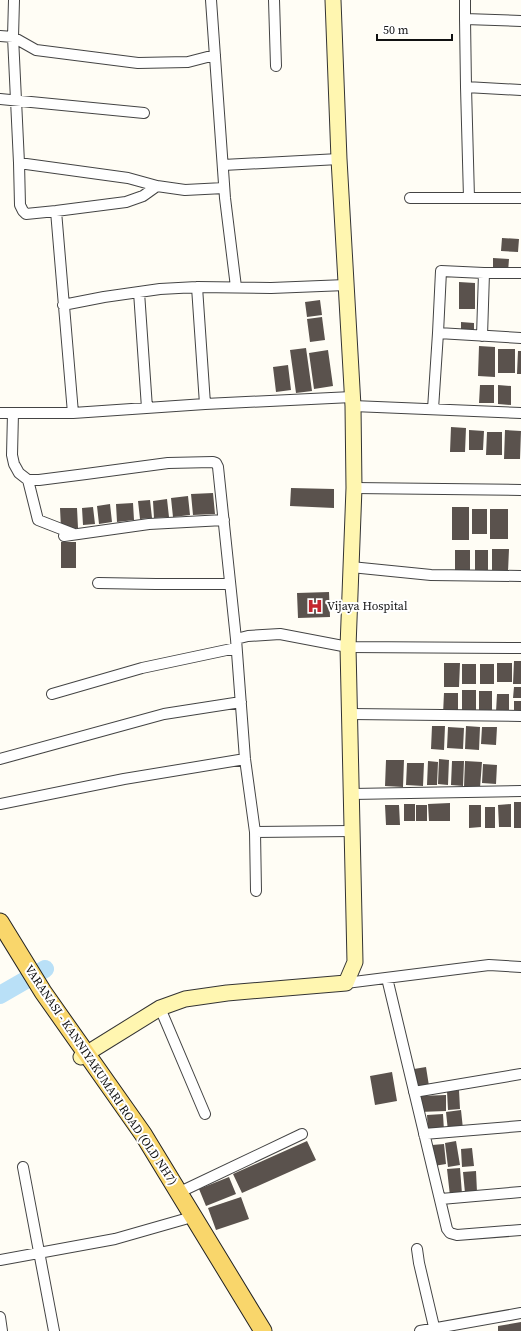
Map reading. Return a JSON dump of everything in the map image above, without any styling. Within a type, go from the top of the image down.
[{"type":"main road","name":"VARANASI - KANNIYAKUMARI ROAD (OLD NH7)","points":[[0,922],[25,971]]},
{"type":"main road","name":"VARANASI - KANNIYAKUMARI ROAD (OLD NH7)","points":[[0,939],[25,971],[83,1054],[143,1134],[180,1192],[263,1331]]},
{"type":"main road","name":"VARANASI - KANNIYAKUMARI ROAD (OLD NH7)","points":[[83,1054],[137,1138],[253,1331]]},
{"type":"street","points":[[14,0],[13,37],[20,205],[23,211],[26,214],[126,202],[143,196],[157,186]]},
{"type":"street","points":[[211,0],[224,188],[236,287]]},
{"type":"street","points":[[274,0],[276,66]]},
{"type":"street","points":[[333,0],[339,159],[352,401],[354,488],[348,647],[351,714],[355,962],[346,984]]},
{"type":"street","points":[[465,0],[469,198]]},
{"type":"street","points":[[465,19],[521,21]]},
{"type":"street","points":[[0,36],[13,37],[36,50],[138,63],[188,62],[215,55]]},
{"type":"street","points":[[466,87],[521,90]]},
{"type":"street","points":[[0,99],[144,113]]},
{"type":"street","points":[[223,165],[339,159]]},
{"type":"street","points":[[19,163],[128,178],[157,186],[185,190],[224,188]]},
{"type":"street","points":[[410,198],[521,198]]},
{"type":"street","points":[[56,211],[73,413]]},
{"type":"street","points":[[434,409],[441,271],[521,273]]},
{"type":"street","points":[[482,336],[484,273]]},
{"type":"street","points":[[63,305],[160,289],[198,287],[271,288],[346,285]]},
{"type":"street","points":[[198,287],[205,404]]},
{"type":"street","points":[[140,292],[147,408]]},
{"type":"street","points":[[438,333],[521,338]]},
{"type":"street","points":[[0,413],[73,413],[205,404],[352,401],[434,409],[521,413]]},
{"type":"street","points":[[13,413],[12,455],[14,464],[19,473],[28,480],[39,480],[168,463],[216,463],[218,467],[224,520],[245,759],[255,832],[256,891]]},
{"type":"street","points":[[28,480],[38,520],[76,534]]},
{"type":"street","points":[[354,488],[521,490]]},
{"type":"street","points":[[64,536],[149,524],[224,520]]},
{"type":"street","points":[[351,567],[431,575],[521,576]]},
{"type":"street","points":[[98,583],[230,584]]},
{"type":"street","points":[[52,694],[142,668],[236,644],[248,636],[280,634],[348,647],[521,648]]},
{"type":"street","points":[[0,759],[164,714],[241,702]]},
{"type":"street","points":[[351,714],[521,716]]},
{"type":"street","points":[[0,804],[124,779],[245,759]]},
{"type":"street","points":[[352,794],[521,791]]},
{"type":"street","points":[[255,832],[352,831]]},
{"type":"street","points":[[83,1054],[160,1008],[185,999],[227,993],[346,984],[489,965],[521,967]]},
{"type":"street","points":[[387,978],[424,1134],[441,1198],[447,1229],[450,1233],[457,1235],[521,1230]]},
{"type":"street","points":[[160,1008],[205,1114]]},
{"type":"street","points":[[414,1092],[521,1074]]},
{"type":"street","points":[[424,1134],[521,1126]]},
{"type":"street","points":[[180,1192],[302,1134]]},
{"type":"street","points":[[23,1167],[54,1331]]},
{"type":"street","points":[[441,1198],[521,1192]]},
{"type":"street","points":[[0,1260],[115,1239],[185,1219]]},
{"type":"street","points":[[417,1249],[435,1330]]},
{"type":"street","points":[[420,1331],[435,1330],[521,1313]]},
{"type":"street","points":[[0,1317],[2,1331]]},
{"type":"building","points":[[502,238],[519,239],[518,252],[501,251]]},
{"type":"building","points":[[493,258],[509,259],[508,272],[493,272]]},
{"type":"building","points":[[459,282],[475,283],[475,309],[459,309]]},
{"type":"building","points":[[320,300],[322,315],[307,317],[305,302]]},
{"type":"building","points":[[322,317],[325,340],[310,342],[307,319]]},
{"type":"building","points":[[461,322],[474,323],[474,334],[461,334]]},
{"type":"building","points":[[479,346],[495,347],[495,377],[478,376]]},
{"type":"building","points":[[306,348],[312,391],[296,393],[290,350]]},
{"type":"building","points":[[498,349],[515,349],[515,373],[498,373]]},
{"type":"building","points":[[328,350],[333,386],[314,389],[309,353]]},
{"type":"building","points":[[518,351],[521,351],[521,374],[517,374]]},
{"type":"building","points":[[288,365],[291,390],[276,392],[273,367]]},
{"type":"building","points":[[480,385],[494,385],[494,403],[479,403]]},
{"type":"building","points":[[498,385],[511,386],[511,405],[498,404]]},
{"type":"building","points":[[451,427],[466,428],[465,452],[450,452]]},
{"type":"building","points":[[469,430],[484,431],[483,450],[469,450]]},
{"type":"building","points":[[505,430],[521,431],[520,459],[504,459]]},
{"type":"building","points":[[487,432],[502,432],[502,455],[486,455]]},
{"type":"building","points":[[291,488],[334,489],[334,508],[290,506]]},
{"type":"building","points":[[213,493],[215,514],[193,515],[191,494]]},
{"type":"building","points":[[188,496],[190,515],[173,517],[171,498]]},
{"type":"building","points":[[167,499],[169,517],[154,518],[153,501]]},
{"type":"building","points":[[150,500],[152,518],[140,519],[138,501]]},
{"type":"building","points":[[133,503],[134,520],[117,522],[116,504]]},
{"type":"building","points":[[110,504],[112,522],[99,524],[97,506]]},
{"type":"building","points":[[93,507],[95,524],[83,525],[82,508]]},
{"type":"building","points":[[452,507],[469,507],[469,540],[452,540]]},
{"type":"building","points":[[60,508],[77,508],[78,528],[61,528]]},
{"type":"building","points":[[472,509],[487,509],[487,534],[472,534]]},
{"type":"building","points":[[490,509],[508,509],[508,539],[490,539]]},
{"type":"building","points":[[61,542],[76,542],[76,568],[61,568]]},
{"type":"building","points":[[492,549],[509,549],[508,572],[492,572]]},
{"type":"building","points":[[455,550],[470,550],[470,573],[455,573]]},
{"type":"building","points":[[475,550],[488,550],[488,571],[475,571]]},
{"type":"building","points":[[329,592],[330,617],[298,618],[297,593]]},
{"type":"building","points":[[514,661],[521,661],[521,684],[513,684]]},
{"type":"building","points":[[444,663],[460,663],[459,687],[444,687]]},
{"type":"building","points":[[497,663],[512,663],[512,682],[497,682]]},
{"type":"building","points":[[462,664],[476,664],[476,684],[462,684]]},
{"type":"building","points":[[480,664],[494,664],[494,684],[480,684]]},
{"type":"building","points":[[514,687],[521,687],[521,698],[513,698]]},
{"type":"building","points":[[462,690],[476,690],[476,714],[462,714]]},
{"type":"building","points":[[479,691],[492,691],[492,715],[479,715]]},
{"type":"building","points":[[444,693],[458,693],[458,714],[443,714]]},
{"type":"building","points":[[497,694],[509,694],[509,712],[496,712]]},
{"type":"building","points":[[514,701],[521,701],[521,713],[514,713]]},
{"type":"building","points":[[432,726],[445,726],[444,750],[431,749]]},
{"type":"building","points":[[466,726],[480,727],[479,750],[465,749]]},
{"type":"building","points":[[448,727],[464,728],[463,749],[447,748]]},
{"type":"building","points":[[482,727],[497,727],[496,745],[481,744]]},
{"type":"building","points":[[439,759],[449,760],[448,785],[438,784]]},
{"type":"building","points":[[386,760],[404,760],[403,787],[385,786]]},
{"type":"building","points":[[428,761],[438,762],[437,785],[427,785]]},
{"type":"building","points":[[452,761],[464,761],[463,786],[451,785]]},
{"type":"building","points":[[465,761],[482,762],[480,788],[464,787]]},
{"type":"building","points":[[407,763],[424,763],[423,786],[406,785]]},
{"type":"building","points":[[483,764],[497,765],[496,784],[482,783]]},
{"type":"building","points":[[514,802],[521,802],[521,828],[514,828]]},
{"type":"building","points":[[450,803],[450,821],[429,821],[428,804]]},
{"type":"building","points":[[404,804],[415,804],[415,821],[404,821]]},
{"type":"building","points":[[511,804],[511,827],[499,827],[498,805]]},
{"type":"building","points":[[385,805],[399,805],[400,825],[386,825]]},
{"type":"building","points":[[416,805],[427,805],[427,821],[416,821]]},
{"type":"building","points":[[469,805],[481,805],[481,827],[469,828]]},
{"type":"building","points":[[485,807],[495,807],[495,828],[485,828]]},
{"type":"building","points":[[426,1067],[429,1086],[417,1088],[414,1069]]},
{"type":"building","points":[[392,1072],[397,1101],[375,1105],[370,1076]]},
{"type":"building","points":[[459,1090],[460,1109],[448,1110],[447,1091]]},
{"type":"building","points":[[446,1095],[446,1111],[419,1112],[419,1096]]},
{"type":"building","points":[[461,1110],[463,1129],[448,1131],[446,1112]]},
{"type":"building","points":[[443,1114],[444,1131],[428,1132],[427,1115]]},
{"type":"building","points":[[307,1141],[316,1160],[242,1193],[233,1174]]},
{"type":"building","points":[[456,1141],[460,1165],[448,1167],[445,1143]]},
{"type":"building","points":[[444,1144],[446,1164],[434,1166],[432,1145]]},
{"type":"building","points":[[472,1148],[474,1166],[462,1167],[461,1149]]},
{"type":"building","points":[[460,1168],[462,1194],[450,1196],[447,1169]]},
{"type":"building","points":[[476,1171],[477,1192],[465,1193],[463,1172]]},
{"type":"building","points":[[229,1177],[236,1194],[206,1206],[199,1189]]},
{"type":"building","points":[[241,1197],[249,1219],[216,1230],[208,1208]]},
{"type":"building","points":[[521,1322],[521,1331],[498,1331],[498,1326]]},
{"type":"waterway","points":[[0,995],[45,969]]},
{"type":"place","name":"Vijaya Hospital","points":[[315,606]]}]
